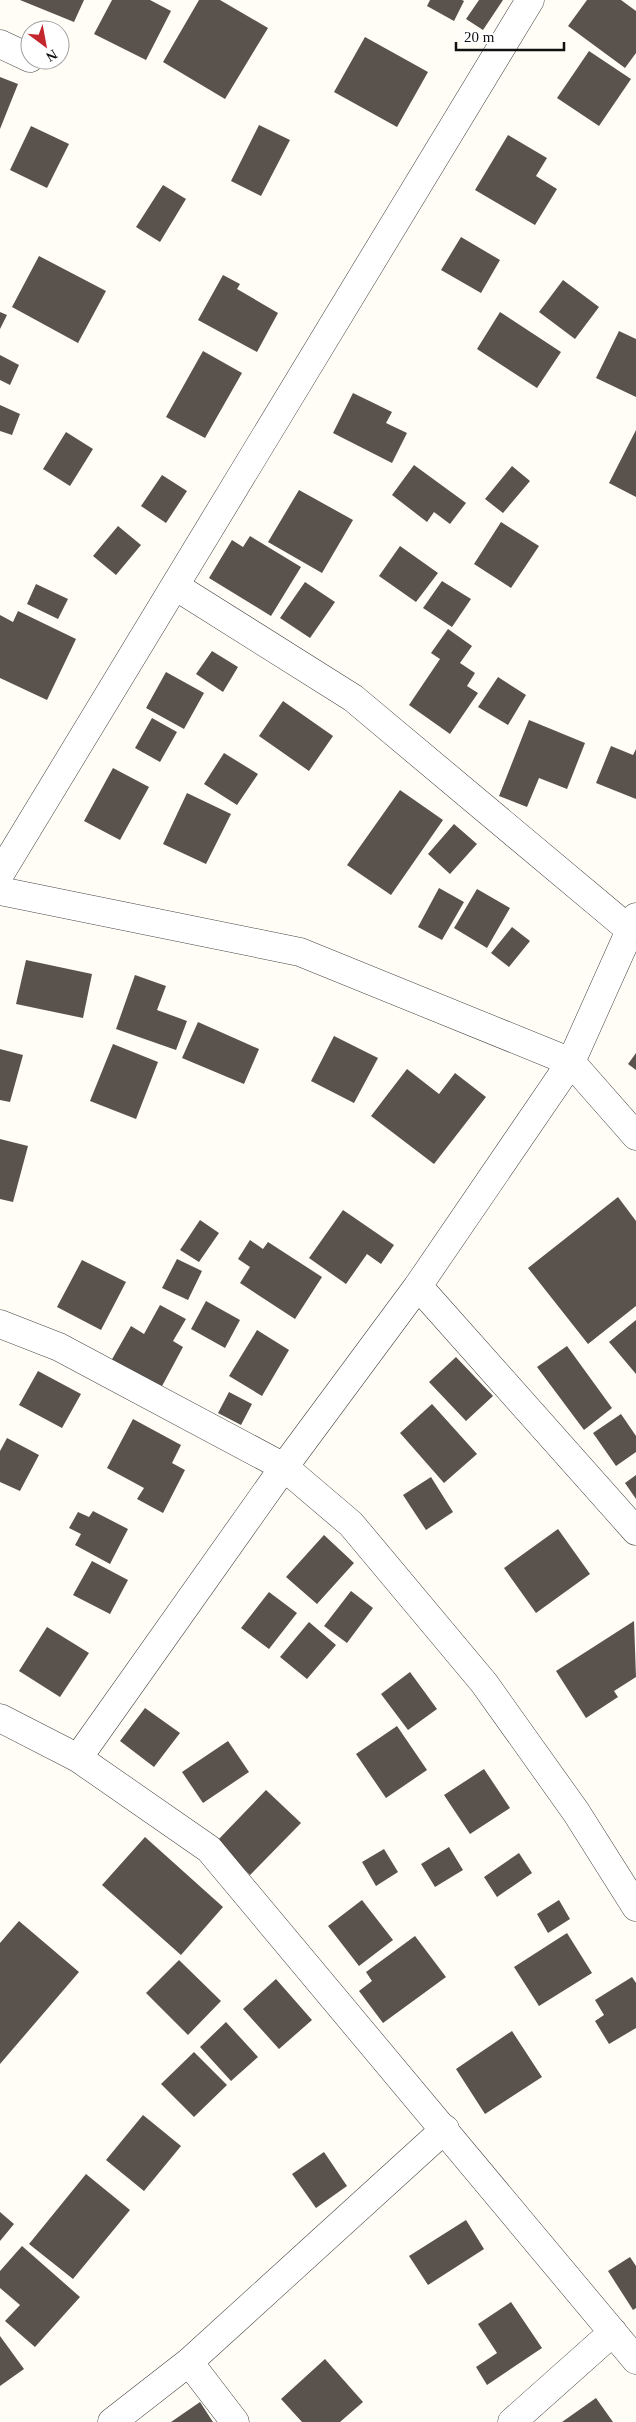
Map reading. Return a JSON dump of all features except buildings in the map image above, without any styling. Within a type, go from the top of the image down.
[{"type":"street","points":[[0,874],[530,0]]},
{"type":"street","points":[[0,44],[20,53]]},
{"type":"street","points":[[78,1758],[284,1466],[418,1286],[571,1062],[633,924],[353,698],[175,586]]},
{"type":"street","points":[[0,891],[300,952],[571,1062],[636,1136]]},
{"type":"street","points":[[418,1286],[636,1531]]},
{"type":"street","points":[[0,1324],[59,1347],[284,1466],[351,1524],[484,1683],[576,1812],[636,1907]]},
{"type":"street","points":[[0,1718],[78,1758],[209,1850],[636,2360]]},
{"type":"street","points":[[112,2422],[189,2362],[445,2130]]},
{"type":"street","points":[[512,2422],[613,2332]]},
{"type":"street","points":[[189,2362],[235,2422]]}]
